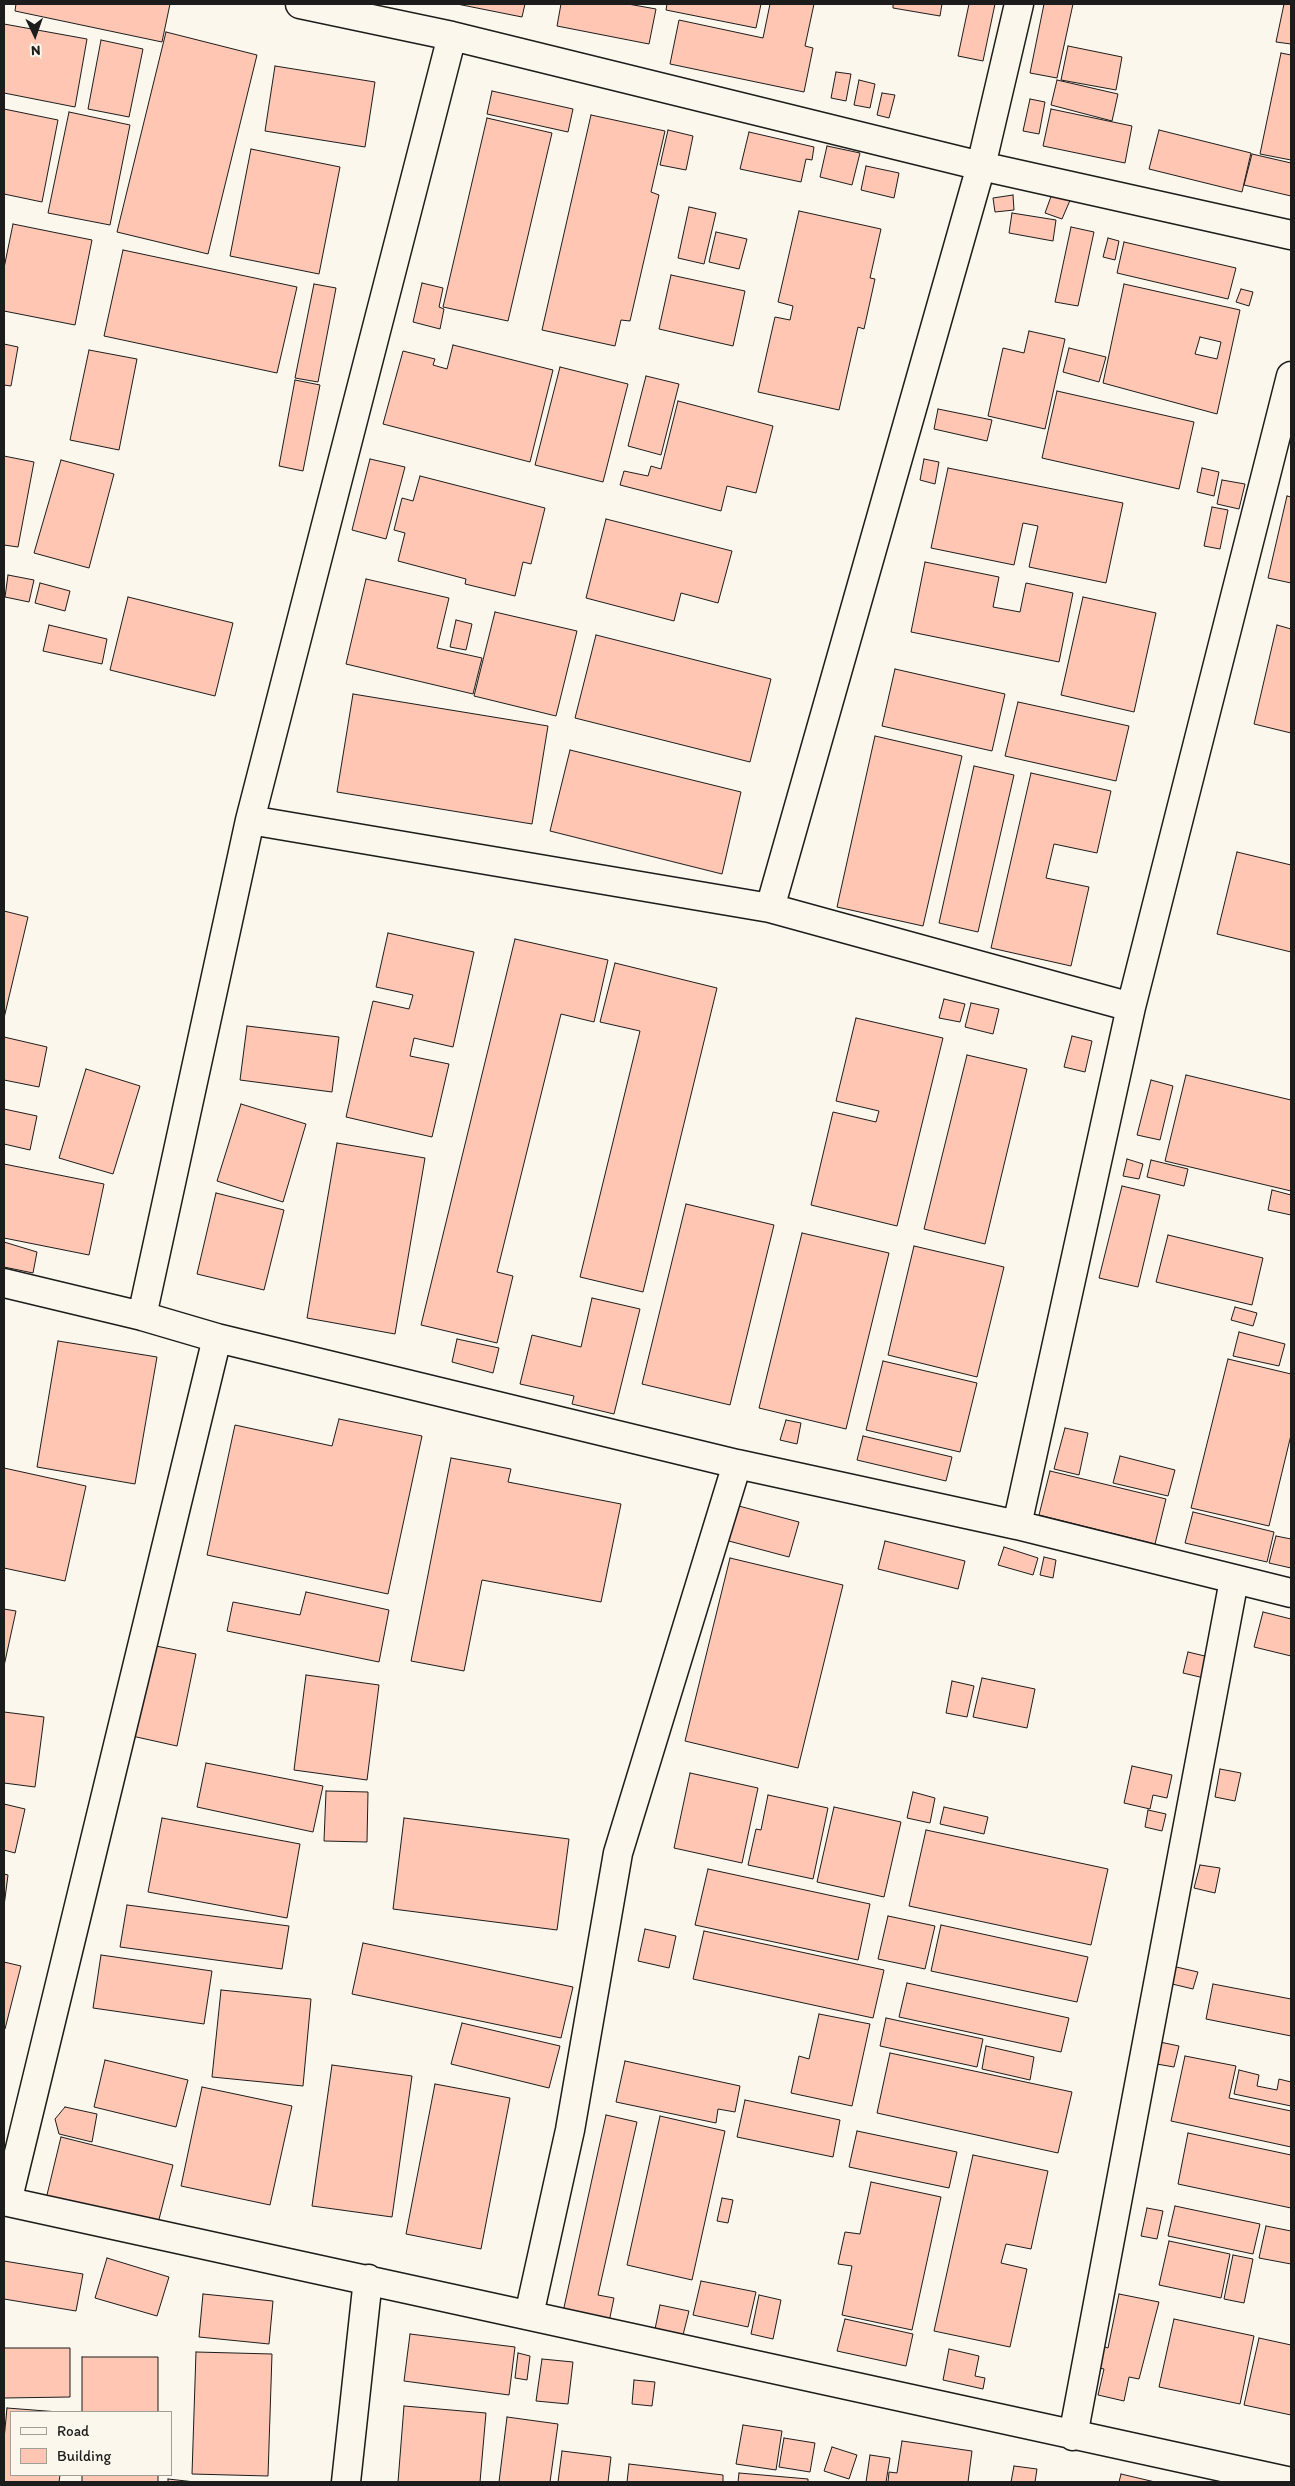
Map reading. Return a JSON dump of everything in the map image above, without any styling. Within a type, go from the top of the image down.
[{"type":"street","points":[[300,4],[406,15],[452,36],[981,166],[1291,235]]},
{"type":"street","points":[[770,908],[981,166],[1018,4]]},
{"type":"street","points":[[142,1316],[250,820],[452,36]]},
{"type":"street","points":[[1017,1525],[1131,1007],[1291,376]]},
{"type":"street","points":[[250,820],[770,908],[1131,1007]]},
{"type":"street","points":[[4,1283],[142,1316],[217,1338],[737,1464],[1017,1525],[1234,1580],[1291,1592]]},
{"type":"street","points":[[217,1338],[5,2201],[368,2279],[1073,2436],[1291,2482]]},
{"type":"street","points":[[529,2315],[570,2130],[618,1853],[737,1464]]},
{"type":"street","points":[[1073,2436],[1234,1580]]},
{"type":"street","points":[[346,2482],[368,2279]]},
{"type":"building","points":[[16,4],[170,4],[162,42],[15,11]]},
{"type":"building","points":[[457,4],[525,4],[522,17]]},
{"type":"building","points":[[561,4],[628,4],[656,9],[649,44],[557,26]]},
{"type":"building","points":[[667,4],[761,4],[756,28],[666,10]]},
{"type":"building","points":[[770,4],[814,4],[805,46],[813,48],[804,92],[670,64],[679,20],[763,38]]},
{"type":"building","points":[[893,4],[942,4],[940,16],[893,8]]},
{"type":"building","points":[[969,4],[995,4],[983,61],[958,56]]},
{"type":"building","points":[[1044,4],[1073,4],[1057,78],[1030,73]]},
{"type":"building","points":[[1284,4],[1291,4],[1291,44],[1276,42]]},
{"type":"building","points":[[4,24],[87,39],[75,107],[4,93]]},
{"type":"building","points":[[166,32],[257,55],[208,254],[117,232]]},
{"type":"building","points":[[101,40],[143,49],[129,117],[88,109]]},
{"type":"building","points":[[1068,46],[1122,57],[1116,90],[1061,80]]},
{"type":"building","points":[[1281,53],[1291,55],[1291,160],[1260,154]]},
{"type":"building","points":[[275,66],[375,82],[365,147],[265,131]]},
{"type":"building","points":[[836,72],[851,74],[846,101],[831,98]]},
{"type":"building","points":[[859,80],[875,84],[870,108],[854,105]]},
{"type":"building","points":[[1057,80],[1118,94],[1112,121],[1051,105]]},
{"type":"building","points":[[492,91],[573,109],[568,132],[487,114]]},
{"type":"building","points":[[882,93],[895,95],[889,118],[877,115]]},
{"type":"building","points":[[1030,99],[1045,102],[1039,134],[1023,131]]},
{"type":"building","points":[[4,109],[58,120],[42,202],[4,194]]},
{"type":"building","points":[[1051,109],[1132,126],[1125,163],[1043,146]]},
{"type":"building","points":[[69,112],[130,125],[110,225],[48,213]]},
{"type":"building","points":[[591,115],[665,131],[651,192],[659,195],[630,321],[621,320],[615,346],[542,330]]},
{"type":"building","points":[[487,118],[552,133],[508,321],[443,307]]},
{"type":"building","points":[[668,130],[693,136],[686,170],[660,165]]},
{"type":"building","points":[[1159,130],[1251,153],[1242,192],[1149,169]]},
{"type":"building","points":[[749,132],[814,147],[812,160],[806,159],[801,182],[740,169]]},
{"type":"building","points":[[827,146],[860,153],[852,185],[820,177]]},
{"type":"building","points":[[251,149],[340,167],[319,274],[230,256]]},
{"type":"building","points":[[1252,154],[1291,163],[1291,196],[1244,185]]},
{"type":"building","points":[[866,166],[899,173],[894,198],[861,190]]},
{"type":"building","points":[[1053,191],[1071,198],[1062,219],[1045,213]]},
{"type":"building","points":[[1013,195],[1014,210],[995,212],[993,198]]},
{"type":"building","points":[[689,207],[716,213],[704,264],[678,258]]},
{"type":"building","points":[[799,211],[881,229],[870,278],[875,279],[864,329],[858,327],[839,410],[758,392],[775,317],[790,320],[793,306],[778,302]]},
{"type":"building","points":[[1012,213],[1056,220],[1053,241],[1009,233]]},
{"type":"building","points":[[13,224],[92,240],[75,325],[4,311],[4,268]]},
{"type":"building","points":[[1071,227],[1094,232],[1078,306],[1055,302]]},
{"type":"building","points":[[716,232],[747,239],[739,269],[709,262]]},
{"type":"building","points":[[1108,238],[1119,241],[1115,260],[1103,257]]},
{"type":"building","points":[[1124,242],[1236,268],[1228,299],[1117,273]]},
{"type":"building","points":[[123,250],[297,287],[277,373],[104,336]]},
{"type":"building","points":[[671,275],[745,291],[733,346],[659,329]]},
{"type":"building","points":[[422,283],[443,288],[439,307],[444,309],[440,329],[413,322]]},
{"type":"building","points":[[314,284],[336,288],[318,382],[295,378]]},
{"type":"building","points":[[1124,284],[1240,310],[1217,414],[1103,383]],"holes":[[[1200,337],[1221,342],[1217,359],[1195,354]]]},
{"type":"building","points":[[1241,289],[1253,292],[1249,306],[1236,302]]},
{"type":"building","points":[[1029,331],[1065,339],[1045,429],[988,416],[1003,348],[1024,353]]},
{"type":"building","points":[[4,344],[18,347],[11,386],[4,385]]},
{"type":"building","points":[[453,345],[553,370],[530,462],[383,424],[403,351],[435,359],[433,365],[447,369]]},
{"type":"building","points":[[1069,348],[1106,357],[1099,382],[1063,372]]},
{"type":"building","points":[[89,350],[137,359],[119,450],[70,440]]},
{"type":"building","points":[[560,367],[628,384],[603,482],[535,465]]},
{"type":"building","points":[[646,376],[679,384],[661,455],[628,446]]},
{"type":"building","points":[[295,380],[320,385],[303,471],[279,466]]},
{"type":"building","points":[[1057,391],[1194,422],[1179,489],[1042,458]]},
{"type":"building","points":[[678,401],[773,426],[756,493],[727,486],[721,511],[620,485],[624,471],[648,476],[651,466],[661,469]]},
{"type":"building","points":[[938,409],[992,420],[987,441],[934,429]]},
{"type":"building","points":[[4,456],[34,462],[18,547],[4,545]]},
{"type":"building","points":[[370,459],[405,467],[386,539],[352,530]]},
{"type":"building","points":[[924,459],[939,462],[935,484],[920,480]]},
{"type":"building","points":[[61,460],[114,474],[89,568],[34,553]]},
{"type":"building","points":[[948,468],[1123,503],[1106,583],[1029,567],[1038,526],[1023,523],[1014,565],[931,548]]},
{"type":"building","points":[[1202,468],[1219,472],[1214,496],[1197,492]]},
{"type":"building","points":[[420,476],[545,508],[531,564],[523,562],[515,596],[465,584],[466,579],[398,561],[405,533],[394,530],[402,498],[413,501]]},
{"type":"building","points":[[1222,480],[1245,484],[1239,509],[1217,504]]},
{"type":"building","points":[[1287,496],[1291,497],[1291,583],[1268,578]]},
{"type":"building","points":[[1212,507],[1228,510],[1220,549],[1204,546]]},
{"type":"building","points":[[606,519],[732,551],[718,603],[681,593],[674,621],[586,598]]},
{"type":"building","points":[[925,562],[999,577],[993,607],[1020,612],[1026,583],[1073,593],[1059,662],[911,632]]},
{"type":"building","points":[[8,575],[34,580],[29,602],[5,597]]},
{"type":"building","points":[[366,579],[449,598],[437,648],[482,658],[473,694],[346,664]]},
{"type":"building","points":[[40,583],[70,591],[65,611],[35,603]]},
{"type":"building","points":[[128,597],[233,623],[215,696],[110,670]]},
{"type":"building","points":[[1083,597],[1156,613],[1134,712],[1061,695]]},
{"type":"building","points":[[495,612],[577,631],[556,716],[474,696]]},
{"type":"building","points":[[456,620],[472,624],[466,650],[450,647]]},
{"type":"building","points":[[49,625],[107,639],[102,664],[43,651]]},
{"type":"building","points":[[1277,625],[1291,629],[1291,733],[1254,724]]},
{"type":"building","points":[[596,635],[771,679],[750,762],[575,718]]},
{"type":"building","points":[[895,669],[1005,694],[992,751],[882,726]]},
{"type":"building","points":[[353,694],[548,726],[532,824],[337,792]]},
{"type":"building","points":[[1018,702],[1129,726],[1116,781],[1005,756]]},
{"type":"building","points":[[875,736],[962,756],[923,926],[837,907]]},
{"type":"building","points":[[570,750],[741,792],[722,874],[550,831]]},
{"type":"building","points":[[974,766],[1014,775],[978,932],[939,923]]},
{"type":"building","points":[[1031,773],[1111,791],[1097,853],[1054,844],[1046,878],[1089,887],[1071,966],[991,948]]},
{"type":"building","points":[[1237,852],[1291,865],[1291,952],[1217,934]]},
{"type":"building","points":[[4,911],[28,917],[4,1018]]},
{"type":"building","points":[[388,933],[474,952],[453,1047],[414,1038],[410,1056],[449,1064],[432,1137],[346,1117],[373,1001],[409,1009],[413,995],[376,987]]},
{"type":"building","points":[[515,939],[608,960],[594,1022],[561,1014],[497,1272],[513,1276],[497,1343],[421,1325]]},
{"type":"building","points":[[615,963],[717,988],[643,1292],[580,1277],[640,1031],[600,1022]]},
{"type":"building","points":[[944,999],[965,1004],[960,1022],[939,1018]]},
{"type":"building","points":[[971,1003],[999,1009],[993,1034],[965,1027]]},
{"type":"building","points":[[856,1018],[943,1038],[897,1226],[811,1205],[833,1112],[876,1122],[879,1111],[836,1101]]},
{"type":"building","points":[[247,1026],[339,1037],[332,1092],[240,1080]]},
{"type":"building","points":[[1072,1036],[1092,1041],[1085,1072],[1064,1067]]},
{"type":"building","points":[[4,1037],[47,1047],[39,1087],[4,1080]]},
{"type":"building","points":[[967,1055],[1027,1069],[985,1244],[924,1229]]},
{"type":"building","points":[[86,1069],[140,1086],[113,1174],[59,1158]]},
{"type":"building","points":[[1186,1075],[1291,1100],[1291,1191],[1165,1161]]},
{"type":"building","points":[[1151,1080],[1173,1086],[1160,1140],[1137,1135]]},
{"type":"building","points":[[241,1104],[306,1124],[283,1202],[217,1181]]},
{"type":"building","points":[[4,1109],[37,1116],[30,1150],[4,1144]]},
{"type":"building","points":[[337,1143],[425,1158],[395,1334],[307,1318]]},
{"type":"building","points":[[1127,1159],[1143,1164],[1139,1179],[1123,1176]]},
{"type":"building","points":[[1151,1160],[1188,1169],[1184,1186],[1147,1177]]},
{"type":"building","points":[[4,1164],[104,1184],[89,1255],[4,1238]]},
{"type":"building","points":[[1122,1186],[1160,1195],[1138,1287],[1099,1278]]},
{"type":"building","points":[[1272,1190],[1291,1195],[1291,1215],[1268,1210]]},
{"type":"building","points":[[216,1193],[284,1210],[264,1290],[197,1274]]},
{"type":"building","points":[[686,1204],[774,1225],[730,1405],[642,1384]]},
{"type":"building","points":[[802,1233],[889,1253],[846,1429],[759,1408]]},
{"type":"building","points":[[1168,1235],[1263,1258],[1252,1305],[1156,1282]]},
{"type":"building","points":[[4,1242],[37,1252],[33,1273],[4,1267]]},
{"type":"building","points":[[914,1246],[1004,1267],[977,1377],[888,1355]]},
{"type":"building","points":[[592,1298],[640,1309],[614,1414],[572,1404],[574,1396],[520,1384],[532,1335],[581,1347]]},
{"type":"building","points":[[1235,1307],[1257,1313],[1253,1326],[1231,1320]]},
{"type":"building","points":[[1239,1332],[1285,1344],[1279,1366],[1233,1356]]},
{"type":"building","points":[[457,1339],[499,1348],[493,1373],[452,1362]]},
{"type":"building","points":[[58,1341],[157,1357],[135,1484],[37,1467]]},
{"type":"building","points":[[1228,1359],[1291,1374],[1291,1435],[1269,1526],[1191,1508]]},
{"type":"building","points":[[883,1361],[977,1383],[960,1452],[866,1430]]},
{"type":"building","points":[[339,1419],[422,1436],[388,1594],[207,1555],[235,1425],[332,1446]]},
{"type":"building","points":[[786,1420],[801,1423],[797,1444],[780,1440]]},
{"type":"building","points":[[1065,1428],[1088,1433],[1079,1475],[1054,1469]]},
{"type":"building","points":[[863,1436],[952,1457],[946,1481],[857,1460]]},
{"type":"building","points":[[1120,1456],[1175,1470],[1168,1496],[1113,1483]]},
{"type":"building","points":[[451,1458],[511,1469],[508,1482],[621,1504],[601,1602],[482,1580],[464,1671],[411,1661]]},
{"type":"building","points":[[4,1468],[86,1486],[65,1581],[4,1568]]},
{"type":"building","points":[[1050,1471],[1166,1499],[1155,1544],[1039,1515]]},
{"type":"building","points":[[735,1505],[799,1522],[789,1557],[725,1540]]},
{"type":"building","points":[[1193,1512],[1274,1532],[1267,1562],[1185,1543]]},
{"type":"building","points":[[1276,1536],[1291,1539],[1291,1568],[1269,1563]]},
{"type":"building","points":[[885,1541],[965,1561],[958,1589],[878,1569]]},
{"type":"building","points":[[1004,1547],[1038,1558],[1033,1575],[998,1565]]},
{"type":"building","points":[[1044,1557],[1056,1560],[1053,1578],[1040,1575]]},
{"type":"building","points":[[730,1558],[843,1585],[798,1768],[685,1741]]},
{"type":"building","points":[[306,1592],[389,1610],[379,1662],[227,1631],[233,1602],[300,1615]]},
{"type":"building","points":[[4,1609],[16,1611],[4,1666]]},
{"type":"building","points":[[1263,1612],[1291,1619],[1291,1656],[1254,1647]]},
{"type":"building","points":[[151,1645],[196,1654],[177,1746],[132,1736]]},
{"type":"building","points":[[1188,1652],[1209,1657],[1204,1678],[1183,1673]]},
{"type":"building","points":[[306,1675],[379,1685],[367,1780],[294,1770]]},
{"type":"building","points":[[982,1678],[1035,1689],[1027,1728],[973,1717]]},
{"type":"building","points":[[952,1681],[974,1686],[967,1717],[946,1713]]},
{"type":"building","points":[[4,1712],[44,1717],[35,1787],[4,1783]]},
{"type":"building","points":[[206,1763],[323,1786],[313,1832],[197,1807]]},
{"type":"building","points":[[1132,1766],[1172,1775],[1167,1798],[1153,1795],[1150,1809],[1124,1803]]},
{"type":"building","points":[[1220,1769],[1241,1773],[1235,1801],[1215,1797]]},
{"type":"building","points":[[690,1773],[758,1788],[742,1863],[674,1848]]},
{"type":"building","points":[[326,1791],[368,1792],[367,1842],[324,1841]]},
{"type":"building","points":[[913,1792],[935,1798],[930,1823],[907,1818]]},
{"type":"building","points":[[768,1795],[828,1808],[813,1879],[748,1865],[756,1829],[761,1830]]},
{"type":"building","points":[[4,1804],[25,1809],[15,1853],[4,1850]]},
{"type":"building","points":[[834,1807],[901,1822],[884,1897],[817,1882]]},
{"type":"building","points":[[944,1807],[988,1817],[984,1834],[940,1824]]},
{"type":"building","points":[[1148,1810],[1166,1814],[1162,1831],[1145,1827]]},
{"type":"building","points":[[162,1818],[300,1844],[287,1918],[148,1892]]},
{"type":"building","points":[[404,1818],[569,1839],[557,1930],[393,1909]]},
{"type":"building","points":[[926,1830],[1108,1869],[1091,1945],[909,1906]]},
{"type":"building","points":[[1200,1865],[1220,1868],[1215,1893],[1194,1888]]},
{"type":"building","points":[[708,1869],[870,1904],[858,1960],[695,1925]]},
{"type":"building","points":[[4,1874],[8,1875],[4,1906]]},
{"type":"building","points":[[127,1905],[289,1926],[282,1969],[120,1947]]},
{"type":"building","points":[[888,1916],[935,1926],[925,1969],[878,1959]]},
{"type":"building","points":[[941,1925],[1088,1957],[1077,2002],[931,1971]]},
{"type":"building","points":[[645,1929],[676,1936],[669,1968],[638,1961]]},
{"type":"building","points":[[704,1931],[884,1970],[873,2018],[693,1979]]},
{"type":"building","points":[[363,1943],[573,1987],[561,2038],[352,1994]]},
{"type":"building","points":[[101,1955],[212,1971],[204,2024],[93,2008]]},
{"type":"building","points":[[4,1962],[21,1966],[5,2029],[4,2029]]},
{"type":"building","points":[[1172,1966],[1198,1972],[1193,1989],[1168,1983]]},
{"type":"building","points":[[907,1983],[1069,2018],[1061,2052],[899,2017]]},
{"type":"building","points":[[1213,1984],[1291,1999],[1291,2036],[1206,2019]]},
{"type":"building","points":[[221,1990],[311,1999],[303,2086],[212,2077]]},
{"type":"building","points":[[819,2014],[870,2024],[852,2106],[791,2093],[799,2056],[809,2059]]},
{"type":"building","points":[[886,2018],[983,2039],[977,2067],[880,2046]]},
{"type":"building","points":[[462,2023],[560,2046],[549,2088],[451,2064]]},
{"type":"building","points":[[1155,2041],[1179,2046],[1174,2067],[1151,2063]]},
{"type":"building","points":[[986,2046],[1034,2057],[1030,2080],[982,2069]]},
{"type":"building","points":[[890,2053],[1072,2092],[1058,2153],[877,2113]]},
{"type":"building","points":[[1185,2056],[1236,2066],[1229,2098],[1291,2111],[1291,2147],[1171,2121]]},
{"type":"building","points":[[105,2060],[188,2080],[176,2127],[94,2107]]},
{"type":"building","points":[[625,2061],[740,2086],[735,2112],[718,2109],[716,2123],[616,2102]]},
{"type":"building","points":[[332,2065],[412,2076],[392,2217],[312,2206]]},
{"type":"building","points":[[1239,2070],[1259,2075],[1257,2086],[1277,2090],[1279,2079],[1291,2082],[1291,2106],[1234,2094]]},
{"type":"building","points":[[435,2084],[510,2098],[481,2249],[406,2234]]},
{"type":"building","points":[[202,2087],[292,2106],[270,2205],[181,2186]]},
{"type":"building","points":[[745,2100],[840,2120],[833,2157],[737,2137]]},
{"type":"building","points":[[65,2107],[97,2114],[92,2142],[59,2134],[55,2119]]},
{"type":"building","points":[[606,2115],[637,2122],[598,2295],[614,2298],[609,2322],[563,2312]]},
{"type":"building","points":[[660,2116],[725,2131],[692,2280],[627,2265]]},
{"type":"building","points":[[857,2131],[957,2152],[949,2188],[849,2167]]},
{"type":"building","points":[[1188,2133],[1291,2155],[1291,2208],[1178,2184]]},
{"type":"building","points":[[61,2137],[173,2165],[157,2227],[46,2199]]},
{"type":"building","points":[[973,2155],[1048,2171],[1031,2249],[1006,2244],[1001,2263],[1027,2269],[1010,2347],[934,2331]]},
{"type":"building","points":[[871,2182],[941,2197],[912,2330],[842,2315],[852,2266],[838,2264],[845,2232],[860,2234]]},
{"type":"building","points":[[722,2198],[733,2200],[728,2223],[717,2221]]},
{"type":"building","points":[[1175,2206],[1260,2224],[1253,2254],[1168,2236]]},
{"type":"building","points":[[1147,2208],[1163,2211],[1157,2239],[1141,2236]]},
{"type":"building","points":[[1266,2226],[1291,2231],[1291,2264],[1259,2258]]},
{"type":"building","points":[[1169,2241],[1230,2254],[1221,2298],[1159,2285]]},
{"type":"building","points":[[1233,2255],[1253,2259],[1244,2303],[1224,2299]]},
{"type":"building","points":[[107,2258],[169,2277],[157,2316],[95,2298]]},
{"type":"building","points":[[4,2261],[83,2274],[76,2311],[4,2299]]},
{"type":"building","points":[[701,2281],[756,2292],[748,2327],[693,2315]]},
{"type":"building","points":[[203,2294],[273,2301],[269,2344],[199,2337]]},
{"type":"building","points":[[1119,2294],[1159,2302],[1139,2379],[1129,2377],[1124,2401],[1098,2395],[1104,2369],[1094,2367],[1099,2345],[1108,2348]]},
{"type":"building","points":[[759,2295],[781,2300],[773,2339],[751,2334]]},
{"type":"building","points":[[660,2305],[689,2311],[683,2335],[655,2329]]},
{"type":"building","points":[[845,2319],[913,2334],[906,2366],[837,2351]]},
{"type":"building","points":[[1174,2319],[1254,2336],[1240,2404],[1159,2387]]},
{"type":"building","points":[[410,2334],[515,2347],[509,2395],[404,2381]]},
{"type":"building","points":[[1259,2338],[1291,2345],[1291,2415],[1244,2405]]},
{"type":"building","points":[[4,2348],[70,2348],[70,2397],[4,2398]]},
{"type":"building","points":[[949,2349],[979,2356],[975,2376],[985,2378],[983,2389],[943,2380]]},
{"type":"building","points":[[196,2352],[272,2354],[268,2476],[192,2474]]},
{"type":"building","points":[[518,2353],[530,2356],[527,2380],[515,2378]]},
{"type":"building","points":[[82,2357],[158,2357],[158,2411],[82,2411]]},
{"type":"building","points":[[542,2359],[573,2362],[568,2404],[536,2401]]},
{"type":"building","points":[[634,2380],[655,2382],[652,2406],[632,2404]]},
{"type":"building","points":[[404,2406],[486,2413],[480,2482],[398,2482]]},
{"type":"building","points":[[7,2408],[46,2411],[10,2411],[10,2476],[60,2476],[59,2482],[4,2482],[4,2439]]},
{"type":"building","points":[[507,2417],[558,2424],[550,2482],[499,2482]]},
{"type":"building","points":[[743,2425],[782,2431],[776,2470],[736,2464]]},
{"type":"building","points":[[784,2438],[815,2443],[810,2472],[779,2467]]},
{"type":"building","points":[[902,2441],[972,2451],[968,2482],[888,2482],[889,2472],[897,2473]]},
{"type":"building","points":[[832,2447],[857,2455],[849,2479],[824,2471]]},
{"type":"building","points":[[562,2451],[611,2457],[608,2482],[558,2482]]},
{"type":"building","points":[[870,2455],[890,2458],[886,2482],[866,2482]]},
{"type":"building","points":[[629,2464],[723,2475],[723,2482],[627,2482]]},
{"type":"building","points":[[1014,2466],[1037,2469],[1035,2482],[1011,2482]]},
{"type":"building","points":[[739,2473],[808,2479],[808,2482],[738,2482]]},
{"type":"building","points":[[1121,2474],[1155,2482],[1119,2482]]},
{"type":"building","points":[[82,2476],[158,2476],[158,2482],[82,2482]]},
{"type":"building","points":[[168,2479],[195,2482],[168,2482]]}]
